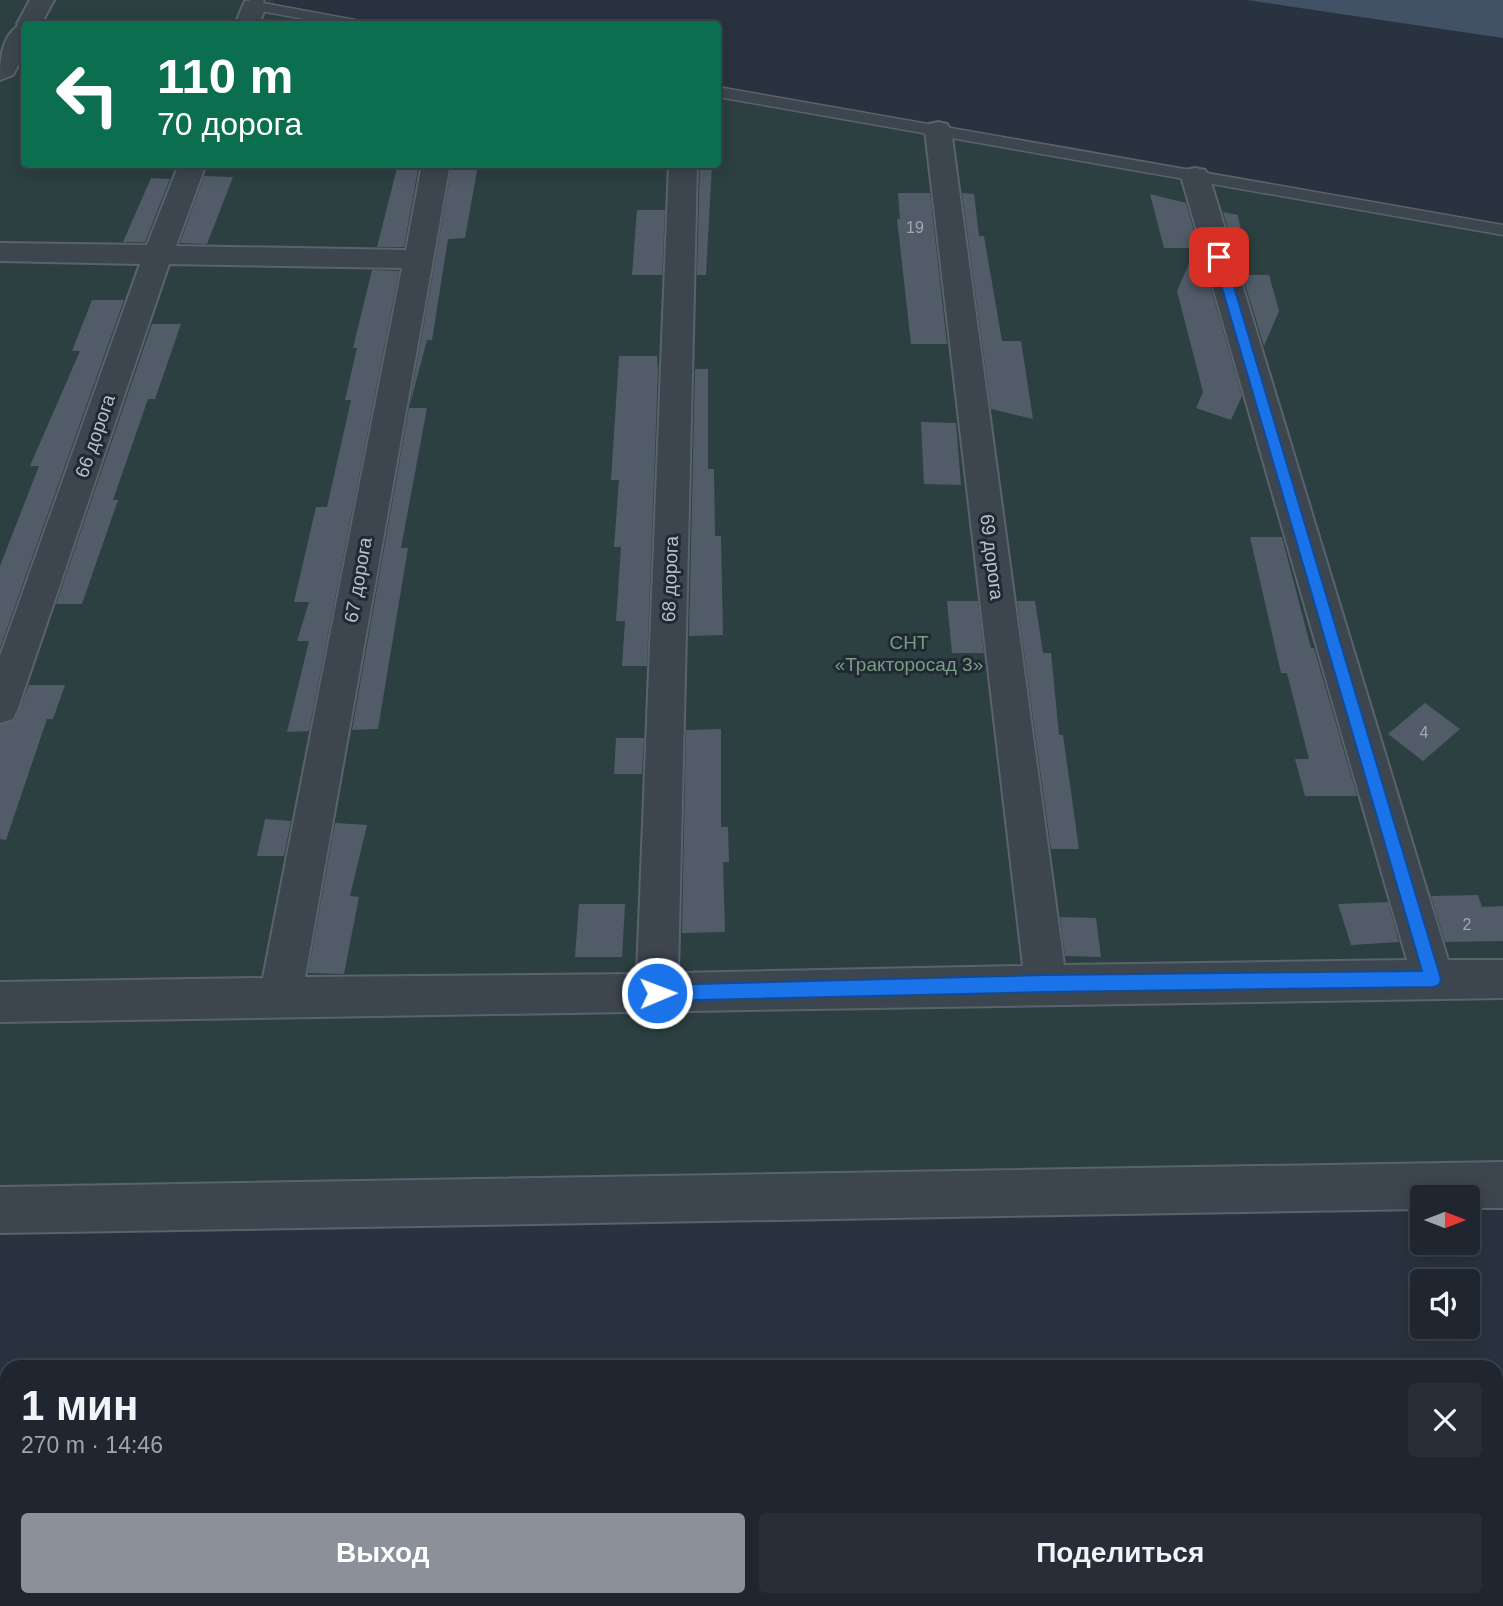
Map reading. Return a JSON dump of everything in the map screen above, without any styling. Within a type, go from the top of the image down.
[{"type":"street","points":[[31,21],[42,0]]},
{"type":"street","points":[[0,72],[4,70],[21,38]]},
{"type":"street","name":"69 дорога","points":[[938,130],[1046,984]]},
{"type":"street","name":"66 дорога","points":[[0,708],[158,254],[191,168]]},
{"type":"street","name":"67 дорога","points":[[281,995],[435,168]]},
{"type":"street","name":"68 дорога","points":[[657,993],[683,168]]},
{"type":"street","points":[[1195,177],[1433,979]]},
{"type":"street","points":[[0,252],[417,259]]},
{"type":"street","points":[[0,1002],[281,995],[657,993],[1046,984],[1503,979]]},
{"type":"street","points":[[0,1210],[1503,1185]]},
{"type":"lane","points":[[253,10],[333,21]]},
{"type":"lane","points":[[721,93],[1503,230]]},
{"type":"green space","name":"СНТ «Тракторосад 3»","points":[[0,0],[274,0],[273,7],[355,21],[21,21],[21,168],[721,168],[721,88],[1503,224],[1503,1169],[0,1191]]},
{"type":"water","points":[[1247,0],[1503,0],[1503,38]]},
{"type":"building","points":[[397,168],[418,168],[404,247],[377,247]]},
{"type":"building","points":[[451,168],[477,168],[465,238],[448,239],[432,340],[427,340],[409,408],[427,408],[401,548],[408,548],[378,729],[352,730]]},
{"type":"building","points":[[700,168],[712,168],[706,275],[697,275]]},
{"type":"building","points":[[204,176],[233,177],[207,244],[180,243]]},
{"type":"building","points":[[151,178],[170,179],[145,242],[123,242]]},
{"type":"building","points":[[898,193],[930,193],[947,344],[911,344],[897,219],[900,219]]},
{"type":"building","points":[[962,193],[974,194],[979,236],[984,236],[1002,341],[1021,341],[1033,419],[991,409]]},
{"type":"building","points":[[1150,194],[1186,203],[1242,396],[1231,420],[1196,408],[1203,392],[1177,291],[1196,248],[1164,248]]},
{"type":"building","points":[[637,210],[665,210],[662,275],[632,275]]},
{"type":"building","points":[[1223,212],[1238,215],[1248,275],[1269,275],[1279,311],[1264,346]]},
{"type":"building","points":[[372,270],[399,271],[309,731],[287,732],[309,641],[297,641],[309,602],[294,602],[316,507],[327,507],[351,400],[345,400],[357,348],[353,348]]},
{"type":"building","points":[[92,300],[124,300],[0,648],[0,566],[39,466],[30,466],[80,351],[72,351]]},
{"type":"building","points":[[152,324],[181,324],[155,399],[148,399],[113,500],[118,500],[82,604],[56,604]]},
{"type":"building","points":[[619,356],[657,356],[647,666],[622,666],[625,621],[616,621],[621,547],[614,547],[619,480],[611,480]]},
{"type":"building","points":[[695,369],[708,369],[708,469],[714,469],[715,536],[721,536],[723,635],[689,636]]},
{"type":"building","points":[[921,422],[956,423],[961,485],[924,484]]},
{"type":"building","points":[[1250,537],[1282,537],[1311,648],[1314,648],[1357,796],[1305,796],[1295,759],[1309,759],[1287,673],[1281,673]]},
{"type":"building","points":[[947,601],[978,601],[984,653],[952,653]]},
{"type":"building","points":[[1017,601],[1035,601],[1043,653],[1051,653],[1059,735],[1063,735],[1079,849],[1051,849]]},
{"type":"building","points":[[29,685],[65,685],[53,719],[47,719],[6,840],[0,839],[0,725],[15,720]]},
{"type":"building","points":[[1425,703],[1460,729],[1423,761],[1388,734]]},
{"type":"building","points":[[721,729],[721,827],[728,827],[729,862],[723,862],[725,932],[682,933],[686,730]]},
{"type":"building","points":[[616,738],[644,738],[642,774],[614,774]]},
{"type":"building","points":[[265,819],[291,821],[284,856],[257,856]]},
{"type":"building","points":[[335,823],[367,825],[350,896],[359,897],[344,974],[308,973]]},
{"type":"building","points":[[1478,895],[1482,907],[1503,906],[1503,941],[1445,942],[1431,896]]},
{"type":"building","points":[[1388,902],[1399,942],[1351,945],[1338,904]]},
{"type":"building","points":[[579,904],[625,904],[622,957],[575,957]]},
{"type":"building","points":[[1060,917],[1096,918],[1101,957],[1065,956]]},
{"type":"route","points":[[657,993],[1433,979],[1219,257]]}]
